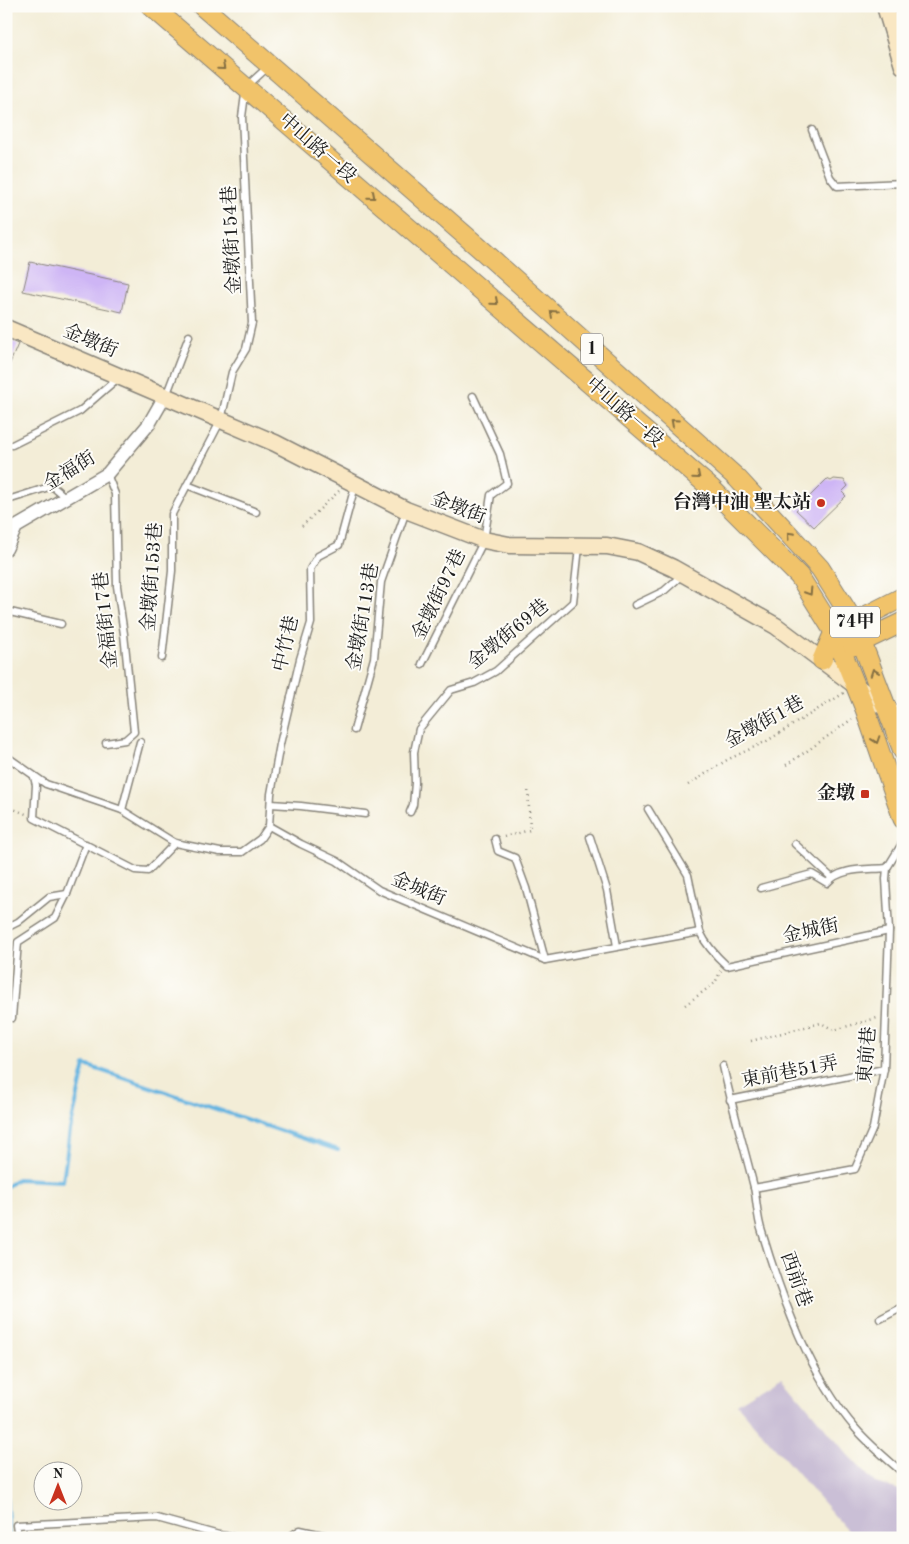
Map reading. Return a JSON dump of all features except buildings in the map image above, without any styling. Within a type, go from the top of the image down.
[{"type":"main road","name":"中山路一段","points":[[151,6],[712,489],[799,576],[834,632],[865,709],[903,818]]},
{"type":"main road","name":"中山路一段","points":[[202,6],[271,64],[737,478],[820,568],[854,622],[895,713],[903,751]]},
{"type":"main road","name":"74甲","points":[[822,660],[834,632],[903,597]]},
{"type":"main road","name":"74甲","points":[[822,660],[903,622]]},
{"type":"street","points":[[885,6],[903,66]]},
{"type":"street","name":"金墩街","points":[[6,328],[275,443],[406,510],[484,540],[509,545],[606,546],[638,552],[683,574],[776,626],[895,713]]},
{"type":"street","name":"金福街","points":[[6,549],[16,527],[107,474],[150,424],[165,396]]},
{"type":"lane","points":[[246,87],[271,64]]},
{"type":"lane","name":"金墩街154巷","points":[[222,420],[232,372],[246,350],[252,323],[242,117],[246,87]]},
{"type":"lane","points":[[812,130],[830,177],[837,186],[903,183]]},
{"type":"lane","points":[[165,396],[189,336]]},
{"type":"lane","points":[[12,445],[80,411],[120,377]]},
{"type":"lane","name":"金墩街97巷","points":[[422,664],[484,540],[491,496],[507,483],[500,454],[473,396]]},
{"type":"lane","name":"金墩街153巷","points":[[162,658],[172,571],[172,514],[222,420]]},
{"type":"lane","name":"金福街17巷","points":[[106,743],[126,740],[134,732],[117,586],[114,494],[107,474]]},
{"type":"lane","name":"中竹巷","points":[[268,826],[271,794],[280,744],[311,623],[310,569],[318,556],[339,545],[352,482]]},
{"type":"lane","points":[[187,485],[256,512]]},
{"type":"lane","points":[[6,498],[10,499],[52,486],[65,497]]},
{"type":"lane","name":"金墩街113巷","points":[[354,730],[374,658],[381,582],[406,510]]},
{"type":"lane","name":"金墩街69巷","points":[[410,812],[413,805],[415,783],[414,752],[419,728],[451,690],[474,683],[496,671],[573,602],[579,547]]},
{"type":"lane","points":[[635,605],[664,591],[683,574]]},
{"type":"lane","points":[[6,611],[61,624]]},
{"type":"lane","points":[[122,810],[140,742]]},
{"type":"lane","points":[[6,756],[46,784],[122,810],[175,843],[220,852],[242,852],[260,839],[268,826]]},
{"type":"lane","points":[[34,777],[36,785],[34,818],[135,870],[148,872],[175,843]]},
{"type":"lane","points":[[271,804],[364,814]]},
{"type":"lane","points":[[648,809],[688,875],[700,932],[704,940],[724,963]]},
{"type":"lane","name":"金城街","points":[[268,826],[337,861],[379,890],[545,960]]},
{"type":"lane","points":[[590,837],[607,890],[617,946]]},
{"type":"lane","points":[[495,840],[498,851],[515,858],[526,888],[545,960],[700,932]]},
{"type":"lane","points":[[760,888],[812,874],[826,883],[844,872],[887,868],[903,842]]},
{"type":"lane","points":[[12,1018],[18,942],[55,918],[67,894],[86,844]]},
{"type":"lane","points":[[795,844],[832,878]]},
{"type":"lane","name":"東前巷","points":[[754,1188],[855,1168],[873,1128],[884,1069],[889,931],[887,868]]},
{"type":"lane","points":[[6,928],[18,922],[49,897],[67,894]]},
{"type":"lane","name":"金城街","points":[[724,963],[727,966],[889,931]]},
{"type":"lane","name":"西前巷","points":[[723,1066],[730,1100],[754,1188],[761,1230],[786,1303],[809,1356],[828,1390],[856,1429],[903,1473]]},
{"type":"lane","name":"東前巷51弄","points":[[730,1100],[884,1069]]},
{"type":"lane","points":[[880,1319],[903,1307]]},
{"type":"lane","points":[[18,1538],[16,1524],[156,1518],[219,1536],[239,1538]]},
{"type":"lane","points":[[288,1538],[300,1530],[336,1538]]},
{"type":"path","points":[[302,526],[352,482]]},
{"type":"path","name":"金墩街1巷","points":[[688,785],[727,760],[767,741],[856,685]]},
{"type":"path","points":[[786,765],[865,709]]},
{"type":"path","points":[[495,840],[530,830],[528,787]]},
{"type":"path","points":[[6,806],[34,818]]},
{"type":"path","points":[[685,1005],[715,983],[724,963]]},
{"type":"path","points":[[751,1041],[821,1023],[834,1030],[886,1016]]},
{"type":"shaded area","points":[[782,1376],[847,1454],[875,1483],[903,1491],[903,1538],[854,1538],[737,1404]]},
{"type":"waterway","points":[[6,1187],[17,1179],[63,1181],[70,1130],[85,1065],[338,1150]]},
{"type":"waterway","points":[[6,1497],[9,1538]]},
{"type":"place","name":"台灣中油 聖太站","points":[[821,503]]},
{"type":"place","name":"金墩","points":[[865,794]]}]
